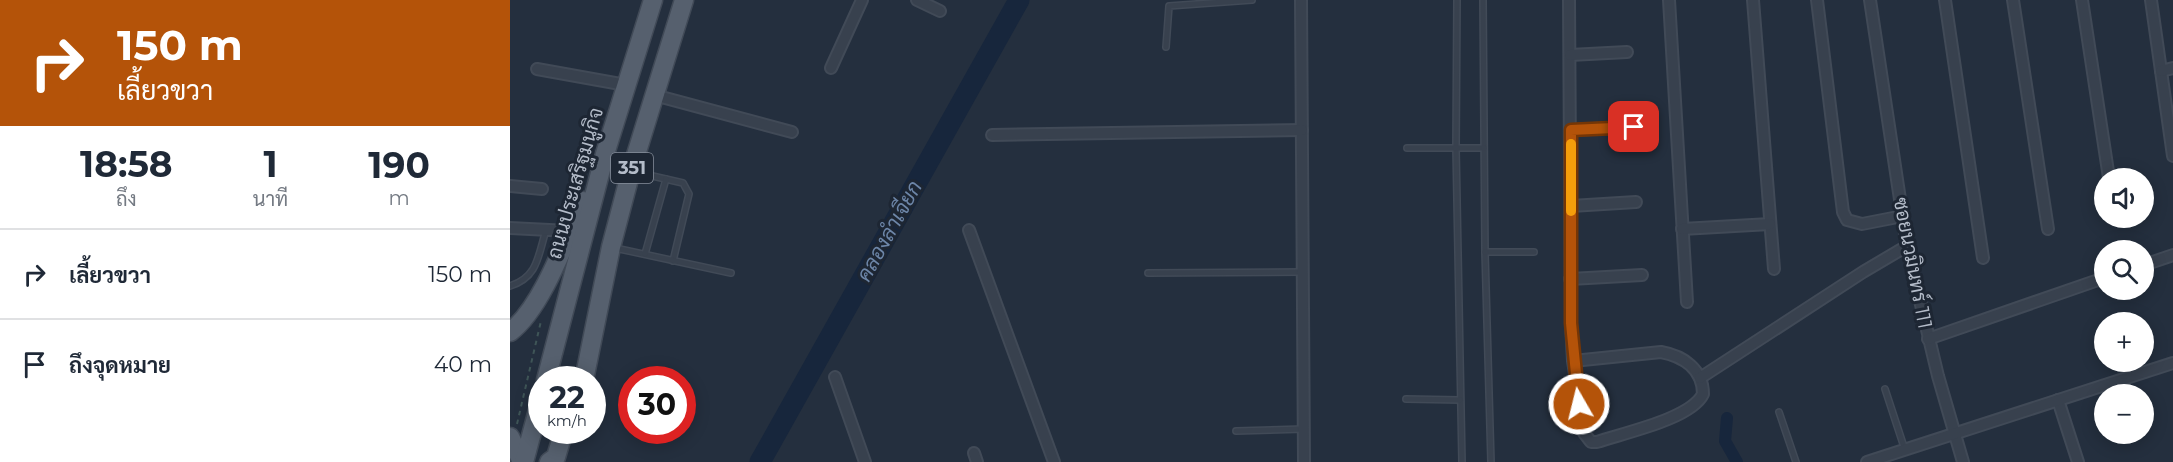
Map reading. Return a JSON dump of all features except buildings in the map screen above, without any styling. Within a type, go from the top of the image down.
[{"type":"main road","name":"ถนนประเสริฐมนูกิจ","points":[[551,366],[605,154],[653,0]]},
{"type":"main road","name":"351","points":[[587,366],[611,247],[631,171],[684,0]]},
{"type":"main road","points":[[510,332],[521,323],[537,300],[605,154]]},
{"type":"main road","points":[[580,366],[592,340]]},
{"type":"main road","points":[[513,430],[523,462]]},
{"type":"main road","name":"ถนนประเสริฐมนูกิจ","points":[[523,462],[528,444]]},
{"type":"main road","points":[[549,462],[556,457],[560,444]]},
{"type":"main road","points":[[567,462],[570,444]]},
{"type":"street","points":[[831,68],[862,0]]},
{"type":"street","points":[[917,0],[940,10]]},
{"type":"street","points":[[1302,0],[1304,462]]},
{"type":"street","points":[[1569,0],[1570,279],[1573,361],[1581,425],[1590,442],[1597,442],[1658,423],[1687,411],[1696,405],[1702,394],[1700,378],[1683,358],[1661,352],[1573,361]]},
{"type":"street","points":[[1669,0],[1687,302]]},
{"type":"street","points":[[1753,0],[1774,269]]},
{"type":"street","points":[[1818,0],[1844,212],[1847,220],[1862,224],[1903,216]]},
{"type":"street","name":"ซอยนวมินทร์ 111","points":[[1870,0],[1907,246],[1928,339],[1964,462]]},
{"type":"street","points":[[1945,0],[1983,258]]},
{"type":"street","points":[[2013,0],[2048,229]]},
{"type":"street","points":[[2082,0],[2107,168]]},
{"type":"street","points":[[2151,0],[2173,156]]},
{"type":"street","points":[[1570,55],[1628,52]]},
{"type":"street","points":[[2161,71],[2173,68]]},
{"type":"street","points":[[537,69],[626,85]]},
{"type":"street","points":[[654,96],[792,132]]},
{"type":"street","points":[[1571,130],[1634,127]]},
{"type":"street","points":[[992,135],[1302,130]]},
{"type":"street","points":[[510,186],[542,189]]},
{"type":"street","points":[[1571,206],[1636,202]]},
{"type":"street","points":[[1682,229],[1770,224]]},
{"type":"street","points":[[510,228],[570,231]]},
{"type":"street","points":[[969,230],[1054,462]]},
{"type":"street","points":[[1700,378],[1907,246]]},
{"type":"street","points":[[2154,262],[2173,255]]},
{"type":"street","points":[[1570,279],[1642,275]]},
{"type":"street","points":[[1928,339],[2094,281]]},
{"type":"street","points":[[1867,462],[2173,363]]},
{"type":"street","points":[[835,377],[865,462]]},
{"type":"street","points":[[2058,400],[2078,462]]},
{"type":"lane","points":[[1166,47],[1170,6],[1252,0]]},
{"type":"lane","points":[[1457,0],[1456,148],[1462,462]]},
{"type":"lane","points":[[1483,0],[1485,252],[1491,462]]},
{"type":"lane","points":[[1407,148],[1484,148]]},
{"type":"lane","points":[[631,171],[683,183],[688,194],[673,261]]},
{"type":"lane","points":[[645,254],[666,179]]},
{"type":"lane","points":[[510,286],[523,282],[531,274],[546,230]]},
{"type":"lane","points":[[611,247],[731,273]]},
{"type":"lane","points":[[1485,252],[1534,252]]},
{"type":"lane","points":[[1148,273],[1303,272]]},
{"type":"lane","points":[[1885,389],[1905,450]]},
{"type":"lane","points":[[1406,399],[1460,399]]},
{"type":"lane","points":[[1779,412],[1796,462]]},
{"type":"lane","points":[[1236,431],[1304,429]]},
{"type":"path","points":[[513,430],[541,318],[539,316]]},
{"type":"waterway","name":"คลองลำเจียก","points":[[760,462],[1019,0]]},
{"type":"waterway","points":[[1727,418],[1725,441],[1737,462]]},
{"type":"slow traffic","points":[[1571,144],[1571,211]]},
{"type":"route","points":[[1579,404],[1571,323],[1571,130],[1634,127]]}]
